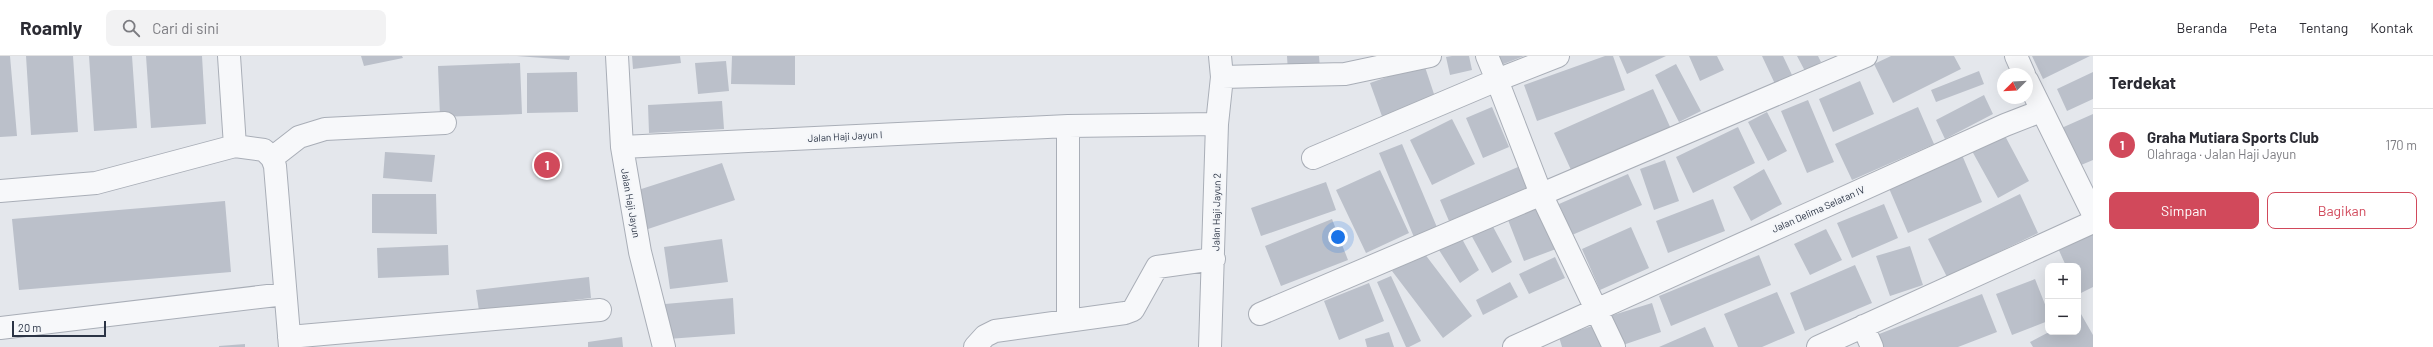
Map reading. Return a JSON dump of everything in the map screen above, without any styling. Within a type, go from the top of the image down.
[{"type":"street","points":[[229,56],[235,146]]},
{"type":"street","name":"Jalan Haji Jayun","points":[[617,56],[622,147],[640,252],[664,347]]},
{"type":"street","points":[[1221,67],[1345,74],[1430,56]]},
{"type":"street","points":[[1486,56],[1497,80],[1541,194],[1614,347]]},
{"type":"street","points":[[1313,158],[1497,80],[1558,56]]},
{"type":"street","points":[[1260,314],[1866,56]]},
{"type":"street","points":[[2016,56],[2021,68]]},
{"type":"street","name":"Jalan Haji Jayun 2","points":[[1210,347],[1221,67]]},
{"type":"street","points":[[2033,93],[2093,214]]},
{"type":"street","name":"Jalan Delima Selatan IV","points":[[1514,347],[1997,128],[2041,111]]},
{"type":"street","points":[[272,158],[299,137],[325,130],[445,123]]},
{"type":"street","name":"Jalan Haji Jayun I","points":[[622,147],[1068,126],[1218,124]]},
{"type":"street","points":[[1068,126],[1068,321]]},
{"type":"street","points":[[0,191],[96,183],[235,146],[264,150],[272,158],[275,166],[289,342],[600,310]]},
{"type":"street","points":[[1818,347],[2093,222]]},
{"type":"street","points":[[975,347],[985,336],[996,331],[1125,313],[1133,310],[1157,267],[1214,259]]},
{"type":"street","points":[[0,328],[285,294]]},
{"type":"street","points":[[1863,326],[1872,347]]},
{"type":"building","points":[[0,56],[10,56],[17,136],[0,137]]},
{"type":"building","points":[[26,56],[73,56],[78,132],[31,135]]},
{"type":"building","points":[[89,56],[132,56],[137,128],[94,131]]},
{"type":"building","points":[[146,56],[202,56],[206,124],[151,128]]},
{"type":"building","points":[[361,56],[402,56],[403,58],[364,66]]},
{"type":"building","points":[[517,56],[570,56],[569,60]]},
{"type":"building","points":[[632,56],[680,56],[681,63],[633,69]]},
{"type":"building","points":[[732,56],[795,56],[795,85],[731,84]]},
{"type":"building","points":[[1287,56],[1319,56],[1320,69],[1288,72]]},
{"type":"building","points":[[1469,56],[1472,70],[1450,75],[1446,57]]},
{"type":"building","points":[[1498,56],[1524,56],[1501,65]]},
{"type":"building","points":[[1605,56],[1613,56],[1625,90],[1537,121],[1524,85]]},
{"type":"building","points":[[1619,56],[1666,56],[1627,74]]},
{"type":"building","points":[[1689,56],[1717,56],[1724,70],[1700,81]]},
{"type":"building","points":[[1762,56],[1783,56],[1792,75],[1775,84]]},
{"type":"building","points":[[1797,56],[1818,56],[1821,62],[1805,71]]},
{"type":"building","points":[[1891,56],[1954,56],[1961,69],[1893,103],[1874,64]]},
{"type":"building","points":[[2032,56],[2090,56],[2043,79]]},
{"type":"building","points":[[726,61],[729,91],[698,94],[695,63]]},
{"type":"building","points":[[520,63],[522,114],[440,117],[438,66]]},
{"type":"building","points":[[1424,64],[1436,100],[1383,119],[1370,83]]},
{"type":"building","points":[[1676,64],[1701,111],[1679,122],[1655,75]]},
{"type":"building","points":[[1979,71],[1984,84],[1936,102],[1931,90]]},
{"type":"building","points":[[577,72],[578,112],[527,113],[527,73]]},
{"type":"building","points":[[2093,72],[2093,99],[2067,111],[2057,89]]},
{"type":"building","points":[[1860,81],[1874,114],[1833,132],[1819,99]]},
{"type":"building","points":[[1653,89],[1671,129],[1572,172],[1554,133]]},
{"type":"building","points":[[1984,95],[1993,114],[1945,139],[1936,120]]},
{"type":"building","points":[[1808,100],[1834,162],[1807,173],[1781,111]]},
{"type":"building","points":[[722,101],[724,129],[649,133],[648,105]]},
{"type":"building","points":[[1492,107],[1509,147],[1483,158],[1466,118]]},
{"type":"building","points":[[1918,107],[1934,144],[1852,180],[1835,144]]},
{"type":"building","points":[[1767,112],[1787,151],[1768,161],[1748,122]]},
{"type":"building","points":[[2093,114],[2093,160],[2074,168],[2057,130]]},
{"type":"building","points":[[1452,119],[1475,164],[1432,185],[1410,140]]},
{"type":"building","points":[[1738,127],[1755,163],[1693,193],[1676,157]]},
{"type":"building","points":[[2004,134],[2029,181],[1998,198],[1972,151]]},
{"type":"building","points":[[1402,144],[1439,232],[1416,242],[1379,153]]},
{"type":"building","points":[[385,152],[435,155],[432,182],[383,178]]},
{"type":"building","points":[[1962,155],[1982,202],[1908,233],[1888,186]]},
{"type":"building","points":[[1665,160],[1679,201],[1654,210],[1640,169]]},
{"type":"building","points":[[722,163],[735,200],[645,230],[632,192]]},
{"type":"building","points":[[1518,167],[1527,188],[1449,221],[1440,200]]},
{"type":"building","points":[[1764,169],[1782,204],[1751,221],[1733,187]]},
{"type":"building","points":[[1380,170],[1409,233],[1366,253],[1336,190]]},
{"type":"building","points":[[1628,174],[1642,205],[1572,235],[1559,204]]},
{"type":"building","points":[[1326,182],[1336,210],[1261,236],[1251,208]]},
{"type":"building","points":[[372,194],[436,194],[437,234],[372,233]]},
{"type":"building","points":[[2020,194],[2038,233],[1947,277],[1928,239]]},
{"type":"building","points":[[1713,199],[1725,231],[1668,253],[1656,221]]},
{"type":"building","points":[[225,201],[231,272],[19,290],[12,219]]},
{"type":"building","points":[[1884,204],[1898,238],[1852,258],[1837,223]]},
{"type":"building","points":[[1540,207],[1556,249],[1524,261],[1508,220]]},
{"type":"building","points":[[1332,219],[1348,260],[1281,286],[1265,246]]},
{"type":"building","points":[[1491,223],[1512,262],[1492,273],[1470,233]]},
{"type":"building","points":[[1631,227],[1649,268],[1600,290],[1582,249]]},
{"type":"building","points":[[1826,229],[1842,260],[1810,275],[1794,244]]},
{"type":"building","points":[[2093,229],[2093,287],[2081,293],[2081,263],[2065,263],[2057,246]]},
{"type":"building","points":[[1461,237],[1479,270],[1460,283],[1439,250]]},
{"type":"building","points":[[722,239],[728,282],[670,289],[664,247]]},
{"type":"building","points":[[448,245],[449,275],[378,278],[377,248]]},
{"type":"building","points":[[1910,246],[1923,285],[1890,296],[1876,256]]},
{"type":"building","points":[[1421,249],[1472,316],[1443,338],[1392,271]]},
{"type":"building","points":[[1759,255],[1771,285],[1671,326],[1659,296]]},
{"type":"building","points":[[1555,257],[1565,278],[1529,294],[1519,274]]},
{"type":"building","points":[[1855,265],[1872,303],[1805,331],[1790,293]]},
{"type":"building","points":[[1391,276],[1421,341],[1409,347],[1406,347],[1377,282]]},
{"type":"building","points":[[589,277],[591,298],[479,311],[476,290]]},
{"type":"building","points":[[2035,279],[2045,304],[2045,322],[2012,335],[1996,294]]},
{"type":"building","points":[[1510,282],[1518,297],[1483,315],[1476,300]]},
{"type":"building","points":[[1369,283],[1384,321],[1339,340],[1324,301]]},
{"type":"building","points":[[1777,292],[1795,333],[1762,347],[1738,347],[1724,314]]},
{"type":"building","points":[[1982,294],[1997,332],[1958,347],[1879,347],[1874,336]]},
{"type":"building","points":[[733,298],[735,334],[668,339],[665,304]]},
{"type":"building","points":[[1652,303],[1661,332],[1620,346],[1610,316]]},
{"type":"building","points":[[2081,314],[2093,335],[2093,347],[2033,347],[2030,342],[2045,334],[2081,335]]},
{"type":"building","points":[[1598,324],[1606,347],[1562,347],[1559,337]]},
{"type":"building","points":[[1705,327],[1714,347],[1659,347]]},
{"type":"building","points":[[1389,332],[1394,347],[1367,347],[1365,339]]},
{"type":"building","points":[[622,337],[623,347],[588,347],[588,342]]},
{"type":"building","points":[[245,344],[245,347],[219,347],[219,346]]},
{"type":"place","name":"Graha Mutiara Sports Club","points":[[547,165]]}]
